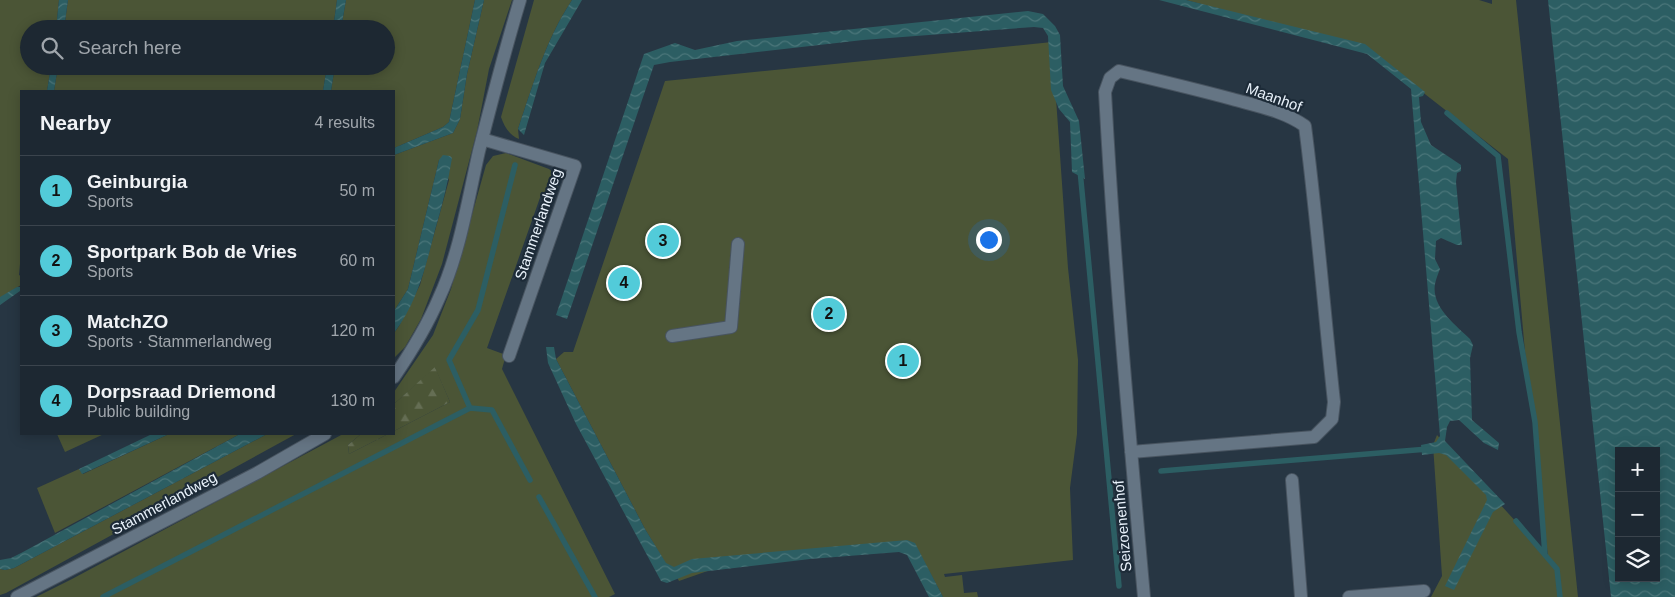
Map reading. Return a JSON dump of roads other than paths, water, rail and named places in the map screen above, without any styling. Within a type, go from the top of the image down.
[{"type":"street","points":[[395,375],[419,338],[440,296],[456,248],[482,139],[520,0]]},
{"type":"street","name":"Maanhof","points":[[1119,71],[1263,107],[1294,118],[1305,126],[1334,402],[1332,419],[1314,437],[1132,452],[1105,92],[1110,78],[1119,71]]},
{"type":"street","name":"Stammerlandweg","points":[[482,139],[575,166],[510,356]]},
{"type":"street","points":[[672,336],[731,327],[738,244]]},
{"type":"street","name":"Stammerlandweg","points":[[17,597],[257,472],[323,435]]},
{"type":"street","name":"Seizoenenhof","points":[[1132,452],[1144,597]]},
{"type":"street","points":[[1292,480],[1301,597]]},
{"type":"street","points":[[1349,597],[1424,591]]},
{"type":"water","points":[[59,0],[68,0],[65,20],[57,20]]},
{"type":"water","points":[[337,0],[346,0],[343,20],[334,20]]},
{"type":"water","points":[[475,0],[484,0],[467,74],[460,119],[453,133],[395,155],[395,148],[443,127],[449,122]]},
{"type":"water","points":[[572,0],[582,0],[545,63],[524,135],[518,129],[535,79],[547,46]]},
{"type":"water","points":[[1159,0],[1186,0],[1365,44],[1425,92],[1423,96],[1419,97],[1421,122],[1431,145],[1461,165],[1461,171],[1457,173],[1456,182],[1462,245],[1457,245],[1441,238],[1436,241],[1435,259],[1440,269],[1435,284],[1435,292],[1437,300],[1446,315],[1470,339],[1473,345],[1470,358],[1472,420],[1499,443],[1498,450],[1484,443],[1459,420],[1450,421],[1445,441],[1505,504],[1493,512],[1454,590],[1445,586],[1487,500],[1486,495],[1446,455],[1439,453],[1422,455],[1421,445],[1436,442],[1440,436],[1411,89],[1367,54]]},
{"type":"water","points":[[1548,0],[1675,0],[1675,597],[1611,597]]},
{"type":"water","points":[[1028,11],[1043,14],[1055,26],[1060,35],[1063,86],[1079,121],[1085,179],[1072,172],[1070,122],[1059,109],[1051,90],[1048,36],[1043,28],[1034,27],[863,40],[654,65],[567,319],[556,315],[644,54],[675,43],[695,50],[737,41]]},
{"type":"water","points":[[50,75],[57,75],[54,90],[47,90]]},
{"type":"water","points":[[326,75],[334,75],[331,90],[323,90]]},
{"type":"water","points":[[443,155],[452,158],[445,194],[420,284],[409,309],[395,332],[395,309],[408,289],[439,160]]},
{"type":"water","points":[[20,287],[20,291],[0,305],[0,297]]},
{"type":"water","points":[[546,347],[554,347],[556,359],[645,529],[666,563],[674,567],[692,559],[907,540],[915,543],[943,597],[929,597],[907,555],[899,552],[810,559],[692,573],[667,583],[661,581],[576,424],[548,363]]},
{"type":"water","points":[[150,435],[167,435],[82,474],[79,469]]},
{"type":"water","points":[[238,435],[265,435],[14,568],[0,569],[0,560],[11,558]]},
{"type":"waterway","points":[[1447,113],[1498,156],[1519,332],[1535,422],[1545,555]]},
{"type":"waterway","points":[[470,408],[449,360],[478,310],[515,165]]},
{"type":"waterway","points":[[1080,170],[1119,586]]},
{"type":"waterway","points":[[103,597],[470,408],[492,410],[530,480]]},
{"type":"waterway","points":[[1161,471],[1428,449]]},
{"type":"waterway","points":[[539,497],[595,597]]},
{"type":"waterway","points":[[1516,521],[1557,569],[1560,597]]},
{"type":"place","name":"MatchZO","points":[[663,241]]},
{"type":"place","name":"Dorpsraad Driemond","points":[[624,283]]},
{"type":"place","name":"Sportpark Bob de Vries","points":[[829,314]]},
{"type":"place","name":"Geinburgia","points":[[903,361]]}]
